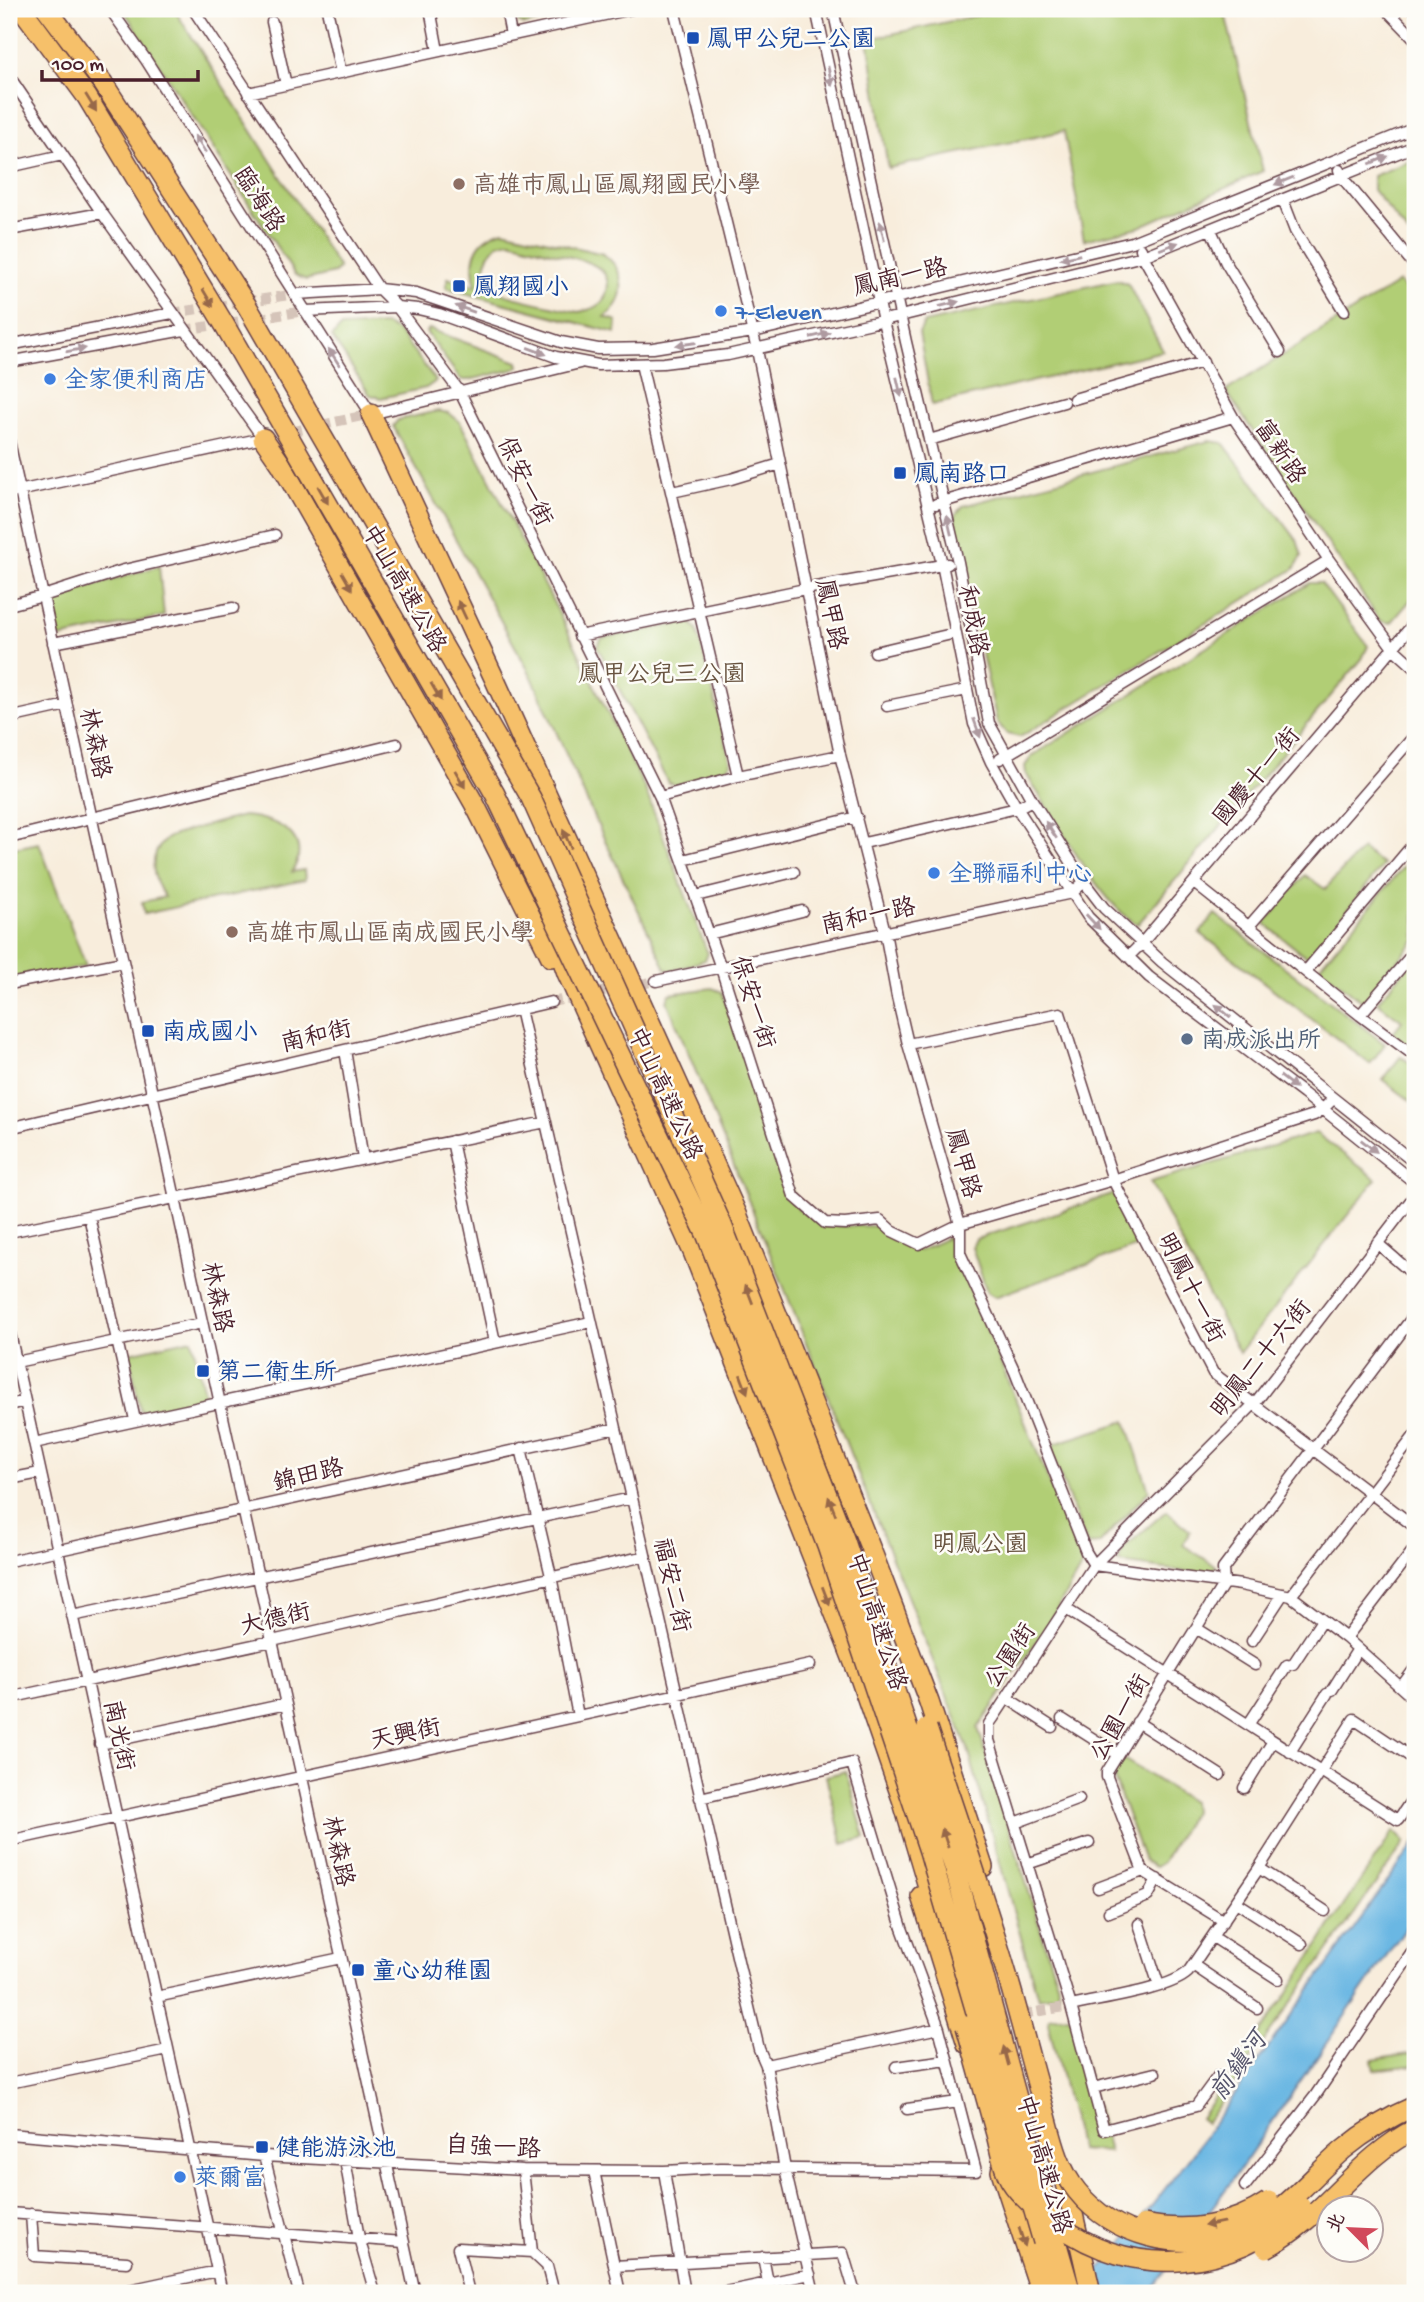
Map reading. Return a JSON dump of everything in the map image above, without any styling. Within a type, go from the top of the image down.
[{"type":"highway","name":"中山高速公路","points":[[22,9],[88,97],[223,324],[488,782],[525,853],[707,1236],[827,1546],[929,1851],[1043,2242],[1054,2293]]},
{"type":"highway","name":"中山高速公路","points":[[47,9],[103,83],[247,306],[531,798],[561,864],[722,1225],[845,1541],[955,1870],[1072,2293]]},
{"type":"highway","points":[[371,414],[737,1214],[929,1702],[1021,1993],[1091,2293]]},
{"type":"highway","points":[[263,438],[475,805],[599,1054],[693,1252]]},
{"type":"highway","points":[[525,853],[567,973],[693,1252],[860,1678],[903,1802],[1010,2180],[1018,2197],[1046,2227],[1090,2254],[1116,2264],[1153,2272],[1200,2270],[1238,2260],[1291,2234],[1309,2220],[1370,2158],[1415,2129]]},
{"type":"highway","points":[[561,864],[593,912],[737,1214]]},
{"type":"highway","points":[[849,1495],[869,1571],[927,1728],[1009,1983],[1054,2145],[1067,2176],[1077,2191],[1112,2220],[1157,2239],[1202,2242],[1237,2234],[1255,2226],[1281,2208],[1357,2139],[1382,2122],[1415,2106]]},
{"type":"highway","points":[[842,1635],[964,2032],[1011,2204],[1041,2293]]},
{"type":"highway","points":[[1054,2145],[1074,2177],[1114,2211],[1145,2224],[1194,2228],[1248,2214],[1295,2182],[1352,2131],[1392,2108],[1415,2099]]},
{"type":"highway","points":[[1010,2180],[1042,2213],[1069,2233],[1101,2249],[1154,2261],[1208,2257],[1248,2245],[1275,2229],[1381,2133],[1415,2116]]},
{"type":"street","name":"臨海路","points":[[110,9],[146,60],[371,414]]},
{"type":"street","name":"保安一街","points":[[193,9],[379,289],[397,307],[460,392],[660,797],[721,968],[794,1196],[825,1223],[880,1220],[892,1230],[919,1244],[960,1224],[1113,1180],[1314,1115],[1334,1099]]},
{"type":"street","points":[[327,9],[341,73]]},
{"type":"street","points":[[430,9],[439,51]]},
{"type":"street","points":[[506,9],[511,36]]},
{"type":"street","points":[[248,93],[632,9]]},
{"type":"street","name":"鳳甲路","points":[[674,9],[753,332],[840,755],[885,932],[908,1044],[960,1224]]},
{"type":"street","name":"和成路","points":[[816,9],[878,302],[942,564],[974,724],[991,762],[1017,808],[1087,917],[1149,976],[1415,1183]]},
{"type":"street","name":"和成路","points":[[833,9],[958,562],[989,723],[1032,800],[1084,882],[1104,908],[1142,943],[1415,1163]]},
{"type":"street","points":[[1386,9],[1415,39]]},
{"type":"street","points":[[272,22],[286,85]]},
{"type":"street","points":[[9,76],[184,330],[263,438],[14,492]]},
{"type":"street","name":"鳳南一路","points":[[296,294],[379,289],[416,293],[580,346],[598,349],[653,348],[753,332],[1139,239],[1415,128]]},
{"type":"street","name":"鳳南一路","points":[[305,312],[397,307],[418,309],[439,314],[556,357],[598,365],[641,364],[757,350],[1143,256],[1415,146]]},
{"type":"street","points":[[9,167],[62,155]]},
{"type":"street","points":[[1335,161],[1341,176],[1415,266]]},
{"type":"street","points":[[1283,200],[1295,230],[1344,311]]},
{"type":"street","points":[[9,230],[102,213]]},
{"type":"street","points":[[1211,230],[1226,263],[1280,352]]},
{"type":"street","name":"富新路","points":[[1139,239],[1143,256],[1233,416],[1329,560],[1393,648],[1415,668]]},
{"type":"street","points":[[9,345],[173,313]]},
{"type":"street","points":[[9,362],[184,330]]},
{"type":"street","points":[[371,414],[580,363],[580,346]]},
{"type":"street","points":[[929,440],[1203,362]]},
{"type":"street","points":[[641,364],[738,776]]},
{"type":"street","points":[[927,507],[1233,416]]},
{"type":"street","name":"林森路","points":[[9,441],[14,492],[43,596],[415,2293]]},
{"type":"street","points":[[672,492],[731,479],[780,464]]},
{"type":"street","points":[[9,605],[124,570],[275,535]]},
{"type":"street","points":[[991,762],[1006,756],[1329,560]]},
{"type":"street","points":[[579,636],[805,589],[958,562]]},
{"type":"street","points":[[53,643],[233,608]]},
{"type":"street","name":"國慶十一街","points":[[1128,957],[1415,622]]},
{"type":"street","points":[[874,652],[956,633]]},
{"type":"street","points":[[887,706],[967,690]]},
{"type":"street","points":[[9,718],[66,705]]},
{"type":"street","points":[[1249,926],[1415,735]]},
{"type":"street","points":[[9,838],[397,744]]},
{"type":"street","points":[[660,797],[738,776],[840,755]]},
{"type":"street","points":[[864,843],[1017,808],[1032,800]]},
{"type":"street","points":[[682,860],[857,817]]},
{"type":"street","points":[[1306,971],[1415,842]]},
{"type":"street","points":[[696,896],[794,872]]},
{"type":"street","points":[[1072,893],[1084,882]]},
{"type":"street","points":[[1194,883],[1415,1056]]},
{"type":"street","name":"南和一路","points":[[656,981],[1072,893]]},
{"type":"street","points":[[709,934],[802,911]]},
{"type":"street","points":[[1360,1015],[1415,951]]},
{"type":"street","points":[[9,984],[123,961]]},
{"type":"street","name":"南和街","points":[[9,1128],[551,1002]]},
{"type":"street","name":"福安二街","points":[[520,1009],[744,1989],[766,2066],[785,2169],[814,2293]]},
{"type":"street","name":"明鳳十一街","points":[[908,1044],[1060,1013],[1113,1180],[1213,1373],[1415,1527]]},
{"type":"street","points":[[345,1050],[367,1158]]},
{"type":"street","points":[[9,1232],[546,1122]]},
{"type":"street","points":[[452,1141],[495,1342]]},
{"type":"street","name":"明鳳二十六街","points":[[1094,1565],[1255,1404],[1415,1195]]},
{"type":"street","points":[[89,1216],[135,1420]]},
{"type":"street","points":[[960,1224],[960,1254],[1015,1372],[1086,1552],[1094,1565],[1224,1583],[1287,1595],[1346,1638],[1415,1700]]},
{"type":"street","points":[[1377,1244],[1415,1276]]},
{"type":"street","name":"公園一街","points":[[1143,1871],[1107,1772],[1224,1583],[1223,1569],[1415,1314]]},
{"type":"street","points":[[34,1443],[592,1322]]},
{"type":"street","points":[[16,1362],[202,1323]]},
{"type":"street","name":"南光街","points":[[9,1329],[222,2293]]},
{"type":"street","points":[[9,1405],[25,1401]]},
{"type":"street","name":"錦田路","points":[[9,1561],[616,1428]]},
{"type":"street","points":[[1252,1641],[1415,1435]]},
{"type":"street","points":[[521,1448],[551,1576],[578,1716]]},
{"type":"street","points":[[9,1479],[40,1473]]},
{"type":"street","points":[[72,1616],[632,1498]]},
{"type":"street","points":[[1346,1638],[1415,1548]]},
{"type":"street","name":"大德街","points":[[9,1698],[645,1556]]},
{"type":"street","name":"公園街","points":[[1094,1565],[989,1724],[988,1733],[1071,2006],[1104,2130],[1196,2106],[1217,2076]]},
{"type":"street","points":[[1066,1609],[1398,1820],[1415,1796]]},
{"type":"street","points":[[1248,1725],[1322,1620]]},
{"type":"street","points":[[1196,1628],[1255,1665]]},
{"type":"street","points":[[1290,1752],[1359,1649]]},
{"type":"street","name":"天興街","points":[[9,1842],[810,1665]]},
{"type":"street","points":[[1401,1687],[1415,1668]]},
{"type":"street","points":[[1007,1698],[1052,1727]]},
{"type":"street","points":[[100,1744],[286,1704]]},
{"type":"street","points":[[1062,1718],[1116,1754]]},
{"type":"street","points":[[1071,2006],[1159,1986],[1182,1978],[1224,1921],[1354,1719],[1411,1757]]},
{"type":"street","points":[[1137,1722],[1220,1775]]},
{"type":"street","points":[[1244,1788],[1273,1741]]},
{"type":"street","points":[[700,1798],[852,1763],[902,1928],[939,2028],[958,2102],[907,2109]]},
{"type":"street","points":[[1015,1823],[1079,1799]]},
{"type":"street","points":[[1027,1864],[1089,1843]]},
{"type":"street","points":[[1259,1868],[1325,1911]]},
{"type":"street","points":[[1098,1888],[1143,1871],[1224,1921]]},
{"type":"street","points":[[1109,1912],[1148,1896],[1157,1879]]},
{"type":"street","points":[[1236,1902],[1302,1944]]},
{"type":"street","points":[[1139,1924],[1159,1986]]},
{"type":"street","points":[[1213,1937],[1278,1979]]},
{"type":"street","points":[[1245,2186],[1315,2096],[1415,1948]]},
{"type":"street","points":[[156,1997],[341,1958]]},
{"type":"street","points":[[1193,1965],[1258,2008]]},
{"type":"street","points":[[766,2066],[939,2028]]},
{"type":"street","points":[[9,2083],[168,2050]]},
{"type":"street","points":[[897,2067],[947,2060]]},
{"type":"street","points":[[1093,2088],[1155,2073]]},
{"type":"street","name":"自強一路","points":[[9,2134],[264,2156],[523,2169],[976,2171],[958,2102]]},
{"type":"street","points":[[264,2156],[299,2293]]},
{"type":"street","points":[[345,2160],[359,2238],[374,2293]]},
{"type":"street","points":[[523,2169],[532,2252]]},
{"type":"street","points":[[594,2171],[620,2293]]},
{"type":"street","points":[[664,2171],[685,2293]]},
{"type":"street","points":[[9,2213],[404,2242]]},
{"type":"street","points":[[32,2214],[34,2256],[127,2262]]},
{"type":"street","points":[[469,2293],[458,2248],[532,2252],[547,2266],[554,2293]]},
{"type":"street","points":[[614,2266],[843,2253],[855,2293]]},
{"type":"street","points":[[763,2257],[769,2288]]},
{"type":"street","points":[[115,2293],[217,2272]]},
{"type":"street","points":[[720,2293],[769,2288],[810,2274]]},
{"type":"green space","points":[[123,9],[174,9],[339,268],[334,273],[306,280],[295,275]]},
{"type":"green space","points":[[515,9],[598,9],[525,25],[518,22]]},
{"type":"green space","points":[[989,9],[1224,9],[1263,171],[1139,227],[1084,240],[1064,131],[888,168],[868,39],[989,13]]},
{"type":"green space","points":[[1415,159],[1415,242],[1373,190],[1373,176]]},
{"type":"green space","points":[[503,230],[603,254],[620,276],[621,293],[618,302],[605,317],[617,321],[616,333],[446,288],[448,278],[476,286],[473,267],[476,251],[493,234]],"holes":[[[510,241],[595,265],[607,277],[608,286],[603,301],[594,308],[578,312],[523,300],[497,291],[487,280],[485,268],[493,249],[498,244]]]},
{"type":"green space","points":[[1117,280],[1128,284],[1163,351],[932,405],[919,333],[924,323]]},
{"type":"green space","points":[[1399,282],[1415,302],[1415,595],[1391,623],[1380,621],[1226,391]]},
{"type":"green space","points":[[386,325],[399,332],[436,381],[426,388],[381,398],[370,395],[332,337],[341,327]]},
{"type":"green space","points":[[429,329],[518,362],[519,366],[461,380],[426,332]]},
{"type":"green space","points":[[438,411],[449,413],[460,422],[559,613],[645,789],[708,954],[705,960],[672,971],[666,969],[593,815],[532,677],[393,426],[398,420]]},
{"type":"green space","points":[[1209,441],[1223,443],[1297,540],[1302,556],[1294,569],[1020,737],[1007,734],[997,722],[955,532],[955,515],[963,506]]},
{"type":"green space","points":[[159,566],[164,616],[59,638],[50,599]]},
{"type":"green space","points":[[1310,583],[1321,583],[1368,646],[1362,659],[1138,924],[1109,899],[1093,879],[1026,774],[1025,766],[1032,756]]},
{"type":"green space","name":"鳳甲公兒三公園","points":[[690,622],[697,629],[731,763],[725,770],[676,785],[668,783],[597,646],[602,638]]},
{"type":"green space","points":[[244,816],[267,820],[288,831],[298,848],[292,872],[304,870],[305,880],[144,914],[142,902],[165,897],[157,883],[154,860],[166,839]]},
{"type":"green space","points":[[39,843],[86,966],[9,982],[9,849]]},
{"type":"green space","points":[[1362,849],[1383,865],[1309,959],[1264,923],[1305,875],[1325,889]]},
{"type":"green space","points":[[1415,853],[1415,940],[1364,1003],[1319,967]]},
{"type":"green space","points":[[1215,914],[1385,1044],[1370,1064],[1200,933]]},
{"type":"green space","points":[[1415,958],[1415,1048],[1412,1049],[1391,1035],[1402,1021],[1377,1002]]},
{"type":"green space","name":"明鳳公園","points":[[712,988],[722,992],[798,1208],[826,1226],[875,1226],[919,1251],[949,1237],[1083,1564],[1049,1623],[978,1728],[1059,1989],[1058,1995],[1038,1998],[967,1746],[667,1001],[670,994]]},
{"type":"green space","points":[[1401,1056],[1415,1067],[1415,1104],[1383,1080]]},
{"type":"green space","points":[[1316,1133],[1376,1179],[1239,1353],[1150,1182]]},
{"type":"green space","points":[[1114,1194],[1138,1246],[995,1297],[987,1292],[972,1247],[976,1239]]},
{"type":"green space","points":[[192,1339],[204,1393],[198,1400],[146,1413],[140,1410],[129,1353]]},
{"type":"green space","points":[[1126,1421],[1149,1491],[1099,1544],[1087,1545],[1052,1454],[1054,1444]]},
{"type":"green space","points":[[1166,1511],[1190,1531],[1183,1545],[1216,1566],[1211,1575],[1118,1563],[1123,1549]]},
{"type":"green space","points":[[1119,1760],[1125,1760],[1192,1802],[1193,1811],[1163,1862],[1155,1867],[1144,1861],[1114,1778]]},
{"type":"green space","points":[[846,1771],[865,1838],[843,1844],[826,1776]]},
{"type":"green space","points":[[1394,1831],[1405,1842],[1206,2123],[1200,2118],[1283,2000]]},
{"type":"green space","points":[[1069,2016],[1109,2152],[1080,2150],[1048,2023],[1049,2018]]},
{"type":"green space","points":[[1415,2053],[1415,2065],[1374,2070],[1372,2060]]},
{"type":"water","name":"前鎮河","points":[[1415,1843],[1415,1914],[1231,2182],[1149,2293],[1074,2293],[1108,2262],[1192,2154]]},
{"type":"tunnel","points":[[172,313],[296,294]]},
{"type":"tunnel","points":[[184,330],[305,311]]},
{"type":"tunnel","points":[[263,438],[371,414]]},
{"type":"tunnel","points":[[551,1002],[656,981]]},
{"type":"tunnel","points":[[993,2019],[1071,2006]]},
{"type":"place","name":"鳳甲公兒二公園","points":[[693,38]]},
{"type":"place","name":"高雄市鳳山區鳳翔國民小學","points":[[459,184]]},
{"type":"place","name":"鳳翔國小","points":[[459,286]]},
{"type":"place","name":"7-Eleven","points":[[721,311]]},
{"type":"place","name":"全家便利商店","points":[[50,379]]},
{"type":"place","name":"鳳南路口","points":[[900,473]]},
{"type":"place","name":"全聯福利中心","points":[[934,873]]},
{"type":"place","name":"高雄市鳳山區南成國民小學","points":[[232,932]]},
{"type":"place","name":"南成國小","points":[[148,1031]]},
{"type":"place","name":"南成派出所","points":[[1187,1039]]},
{"type":"place","name":"第二衛生所","points":[[203,1371]]},
{"type":"place","name":"童心幼稚園","points":[[358,1970]]},
{"type":"place","name":"健能游泳池","points":[[262,2147]]},
{"type":"place","name":"萊爾富","points":[[180,2177]]}]
